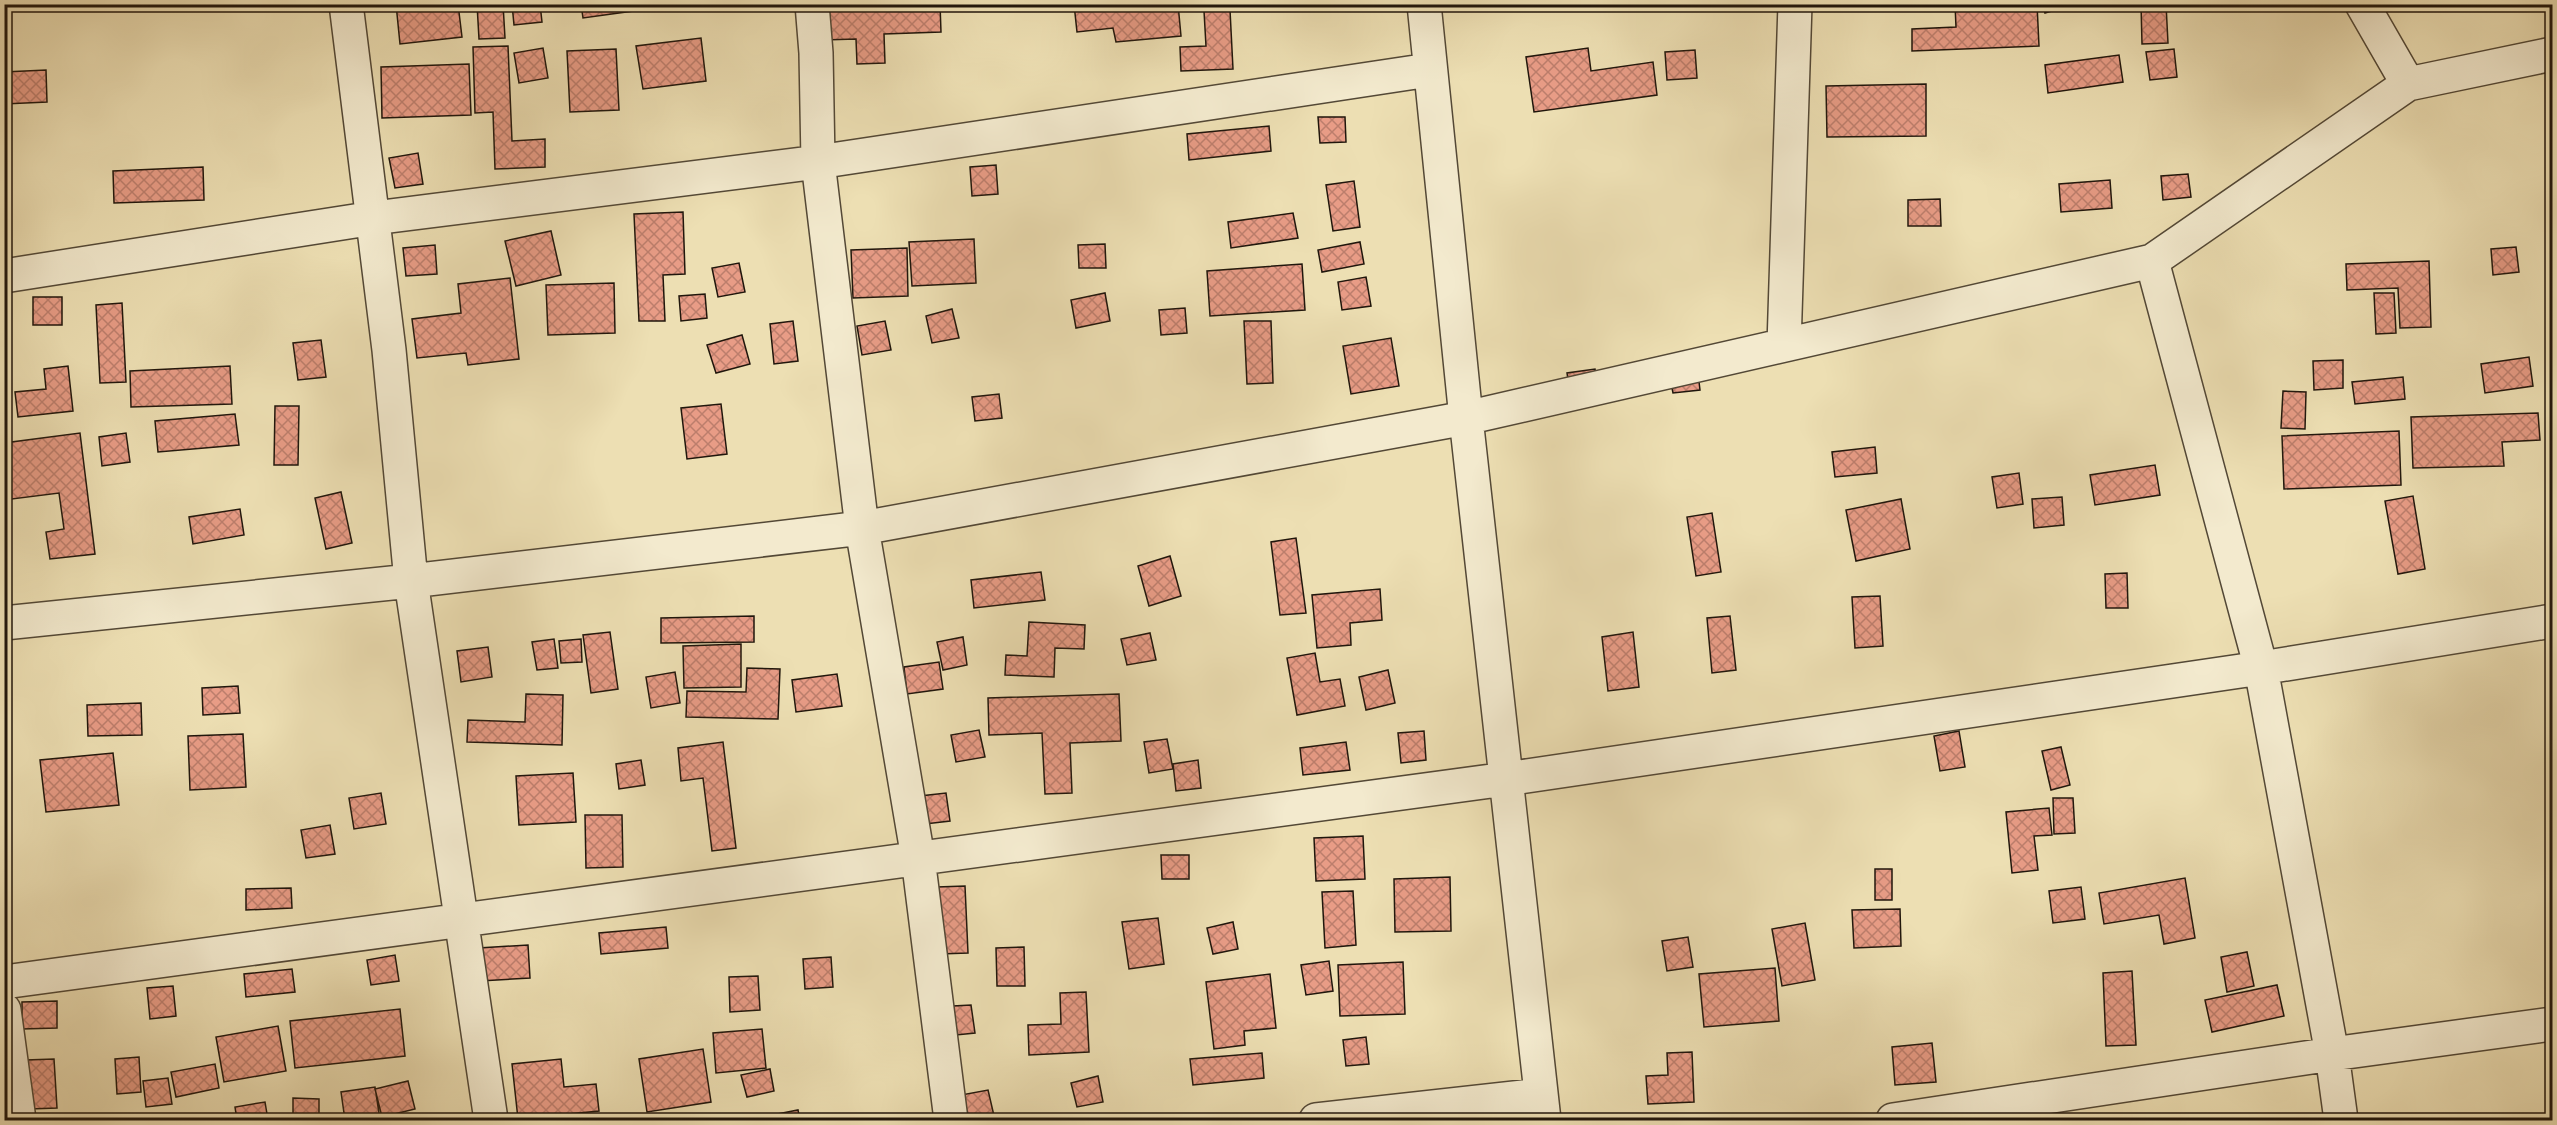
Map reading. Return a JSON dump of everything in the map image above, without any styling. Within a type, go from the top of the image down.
[{"type":"street","points":[[346,4],[374,218],[411,581],[491,1120]]},
{"type":"street","points":[[812,4],[816,53],[818,162],[862,528],[918,858],[951,1120]]},
{"type":"street","points":[[1316,1120],[1542,1108],[1466,418],[1424,4]]},
{"type":"street","points":[[1784,345],[1795,4]]},
{"type":"street","points":[[2362,4],[2408,84]]},
{"type":"street","points":[[4,623],[411,581],[862,528],[1466,418],[2152,261],[2408,84],[2553,54]]},
{"type":"street","points":[[4,276],[374,218],[818,162],[1429,70]]},
{"type":"street","points":[[2152,261],[2260,668],[2332,1054],[2341,1120]]},
{"type":"street","points":[[4,982],[1506,779],[2260,668],[2553,621]]},
{"type":"street","points":[[4,1010],[19,1120]]},
{"type":"street","points":[[1893,1120],[2332,1054],[2553,1024]]},
{"type":"building","points":[[396,4],[458,4],[462,37],[400,44]]},
{"type":"building","points":[[477,4],[503,4],[505,38],[479,39]]},
{"type":"building","points":[[512,4],[540,4],[542,22],[514,25]]},
{"type":"building","points":[[581,4],[632,4],[633,11],[583,18]]},
{"type":"building","points":[[940,4],[941,32],[884,34],[885,63],[857,64],[856,39],[823,40],[822,8]]},
{"type":"building","points":[[1074,4],[1178,4],[1181,36],[1116,42],[1113,28],[1077,32]]},
{"type":"building","points":[[1955,4],[2037,4],[2039,46],[1912,51],[1912,29],[1956,27]]},
{"type":"building","points":[[2043,4],[2075,4],[2045,13]]},
{"type":"building","points":[[2141,4],[2166,4],[2168,43],[2142,44]]},
{"type":"building","points":[[1230,10],[1233,69],[1181,71],[1180,47],[1206,46],[1204,11]]},
{"type":"building","points":[[701,38],[706,81],[643,89],[636,46]]},
{"type":"building","points":[[508,46],[512,141],[545,139],[545,167],[495,169],[493,112],[475,113],[473,47]]},
{"type":"building","points":[[543,48],[548,78],[519,83],[514,53]]},
{"type":"building","points":[[1588,48],[1591,71],[1653,62],[1657,95],[1534,112],[1526,57]]},
{"type":"building","points":[[616,49],[619,110],[570,112],[567,51]]},
{"type":"building","points":[[2174,49],[2177,77],[2150,80],[2146,52]]},
{"type":"building","points":[[1695,50],[1697,78],[1667,80],[1665,52]]},
{"type":"building","points":[[2119,55],[2123,82],[2048,93],[2045,65]]},
{"type":"building","points":[[469,64],[471,115],[382,118],[381,67]]},
{"type":"building","points":[[46,70],[47,102],[4,104],[4,72]]},
{"type":"building","points":[[1926,84],[1926,136],[1827,137],[1826,86]]},
{"type":"building","points":[[1318,117],[1345,117],[1346,142],[1320,143]]},
{"type":"building","points":[[1269,126],[1271,151],[1189,160],[1187,134]]},
{"type":"building","points":[[418,153],[423,184],[395,188],[389,158]]},
{"type":"building","points":[[996,165],[998,194],[972,196],[970,167]]},
{"type":"building","points":[[203,167],[204,200],[114,203],[113,171]]},
{"type":"building","points":[[2188,174],[2191,197],[2163,200],[2161,176]]},
{"type":"building","points":[[2110,180],[2112,208],[2061,212],[2059,184]]},
{"type":"building","points":[[1354,181],[1360,227],[1333,231],[1326,185]]},
{"type":"building","points":[[1940,199],[1941,226],[1908,226],[1908,200]]},
{"type":"building","points":[[683,212],[685,274],[663,275],[665,321],[639,321],[634,214]]},
{"type":"building","points":[[1293,213],[1298,238],[1231,248],[1228,222]]},
{"type":"building","points":[[551,231],[561,275],[516,286],[505,241]]},
{"type":"building","points":[[974,239],[976,283],[912,286],[909,242]]},
{"type":"building","points":[[1360,242],[1364,264],[1322,272],[1318,250]]},
{"type":"building","points":[[1105,244],[1106,268],[1079,268],[1078,245]]},
{"type":"building","points":[[435,245],[437,274],[406,276],[403,248]]},
{"type":"building","points":[[2516,247],[2519,272],[2493,275],[2491,249]]},
{"type":"building","points":[[907,248],[908,296],[853,298],[851,250]]},
{"type":"building","points":[[2429,261],[2431,327],[2400,328],[2398,288],[2347,290],[2346,264]]},
{"type":"building","points":[[739,263],[745,292],[718,297],[712,268]]},
{"type":"building","points":[[1302,264],[1305,310],[1210,316],[1207,271]]},
{"type":"building","points":[[1366,277],[1371,306],[1342,310],[1338,282]]},
{"type":"building","points":[[510,278],[519,359],[468,365],[466,353],[417,358],[412,319],[461,313],[458,284]]},
{"type":"building","points":[[614,283],[615,333],[548,335],[546,285]]},
{"type":"building","points":[[1105,293],[1110,321],[1076,328],[1071,300]]},
{"type":"building","points":[[2374,293],[2394,293],[2396,333],[2376,334]]},
{"type":"building","points":[[705,294],[707,318],[681,321],[679,296]]},
{"type":"building","points":[[33,297],[62,297],[62,325],[33,325]]},
{"type":"building","points":[[122,303],[126,382],[100,383],[96,305]]},
{"type":"building","points":[[1185,308],[1187,333],[1161,335],[1159,310]]},
{"type":"building","points":[[952,309],[959,338],[932,343],[926,316]]},
{"type":"building","points":[[793,321],[798,361],[774,364],[770,324]]},
{"type":"building","points":[[885,321],[891,350],[862,355],[857,326]]},
{"type":"building","points":[[1244,321],[1271,321],[1273,383],[1247,384]]},
{"type":"building","points":[[742,335],[750,364],[716,373],[707,345]]},
{"type":"building","points":[[1391,338],[1399,386],[1351,394],[1343,346]]},
{"type":"building","points":[[321,340],[326,377],[298,380],[293,343]]},
{"type":"building","points":[[2529,357],[2533,386],[2485,393],[2481,364]]},
{"type":"building","points":[[2343,360],[2343,388],[2314,390],[2313,361]]},
{"type":"building","points":[[1697,365],[1700,390],[1673,393],[1668,369]]},
{"type":"building","points":[[68,366],[73,411],[18,417],[15,392],[46,389],[44,369]]},
{"type":"building","points":[[230,366],[232,404],[131,407],[130,371]]},
{"type":"building","points":[[1595,369],[1599,395],[1571,399],[1567,373]]},
{"type":"building","points":[[2403,377],[2405,399],[2355,404],[2352,382]]},
{"type":"building","points":[[2283,391],[2306,392],[2305,429],[2281,428]]},
{"type":"building","points":[[999,394],[1002,418],[975,421],[972,397]]},
{"type":"building","points":[[721,404],[727,454],[687,459],[681,408]]},
{"type":"building","points":[[275,406],[299,406],[298,465],[274,465]]},
{"type":"building","points":[[2538,413],[2540,440],[2502,442],[2504,466],[2413,468],[2411,417]]},
{"type":"building","points":[[235,414],[239,445],[158,452],[155,421]]},
{"type":"building","points":[[2399,431],[2401,485],[2284,489],[2282,436]]},
{"type":"building","points":[[80,433],[95,554],[50,559],[46,532],[64,529],[59,493],[4,500],[4,443]]},
{"type":"building","points":[[126,433],[130,462],[102,466],[99,437]]},
{"type":"building","points":[[1875,447],[1877,473],[1835,477],[1832,452]]},
{"type":"building","points":[[2155,465],[2160,495],[2095,505],[2090,475]]},
{"type":"building","points":[[2019,473],[2023,504],[1997,508],[1992,477]]},
{"type":"building","points":[[341,492],[352,543],[326,549],[315,498]]},
{"type":"building","points":[[2413,496],[2425,569],[2398,574],[2385,501]]},
{"type":"building","points":[[2062,497],[2064,525],[2034,528],[2032,499]]},
{"type":"building","points":[[1901,499],[1910,549],[1856,561],[1846,510]]},
{"type":"building","points":[[240,509],[244,535],[193,544],[189,517]]},
{"type":"building","points":[[1712,513],[1721,572],[1696,576],[1687,517]]},
{"type":"building","points":[[1296,538],[1306,613],[1280,615],[1271,542]]},
{"type":"building","points":[[8,539],[9,570],[4,570],[4,540]]},
{"type":"building","points":[[1170,556],[1181,596],[1149,606],[1138,566]]},
{"type":"building","points":[[1041,572],[1045,600],[974,608],[971,580]]},
{"type":"building","points":[[2127,573],[2128,608],[2106,608],[2105,574]]},
{"type":"building","points":[[1380,589],[1382,620],[1350,623],[1351,645],[1317,648],[1312,595]]},
{"type":"building","points":[[1880,596],[1883,646],[1855,648],[1852,597]]},
{"type":"building","points":[[754,616],[754,642],[661,643],[661,618]]},
{"type":"building","points":[[1730,616],[1736,670],[1712,673],[1707,618]]},
{"type":"building","points":[[1029,622],[1085,625],[1084,649],[1055,648],[1054,677],[1005,675],[1006,655],[1027,656]]},
{"type":"building","points":[[610,632],[618,689],[591,693],[583,635]]},
{"type":"building","points":[[1633,632],[1639,687],[1608,691],[1602,637]]},
{"type":"building","points":[[1150,633],[1156,660],[1127,665],[1121,639]]},
{"type":"building","points":[[963,637],[967,665],[943,670],[937,642]]},
{"type":"building","points":[[554,639],[558,668],[537,670],[532,642]]},
{"type":"building","points":[[581,639],[582,662],[561,663],[559,641]]},
{"type":"building","points":[[741,644],[741,687],[684,688],[683,646]]},
{"type":"building","points":[[488,647],[492,677],[461,682],[457,651]]},
{"type":"building","points":[[1315,653],[1320,682],[1340,679],[1345,706],[1297,715],[1287,658]]},
{"type":"building","points":[[939,662],[943,689],[907,694],[904,667]]},
{"type":"building","points":[[747,668],[780,669],[778,719],[686,717],[687,691],[746,692]]},
{"type":"building","points":[[1388,670],[1395,703],[1366,710],[1359,677]]},
{"type":"building","points":[[675,672],[680,703],[651,708],[646,677]]},
{"type":"building","points":[[837,674],[842,706],[796,712],[792,680]]},
{"type":"building","points":[[238,686],[240,713],[203,715],[202,688]]},
{"type":"building","points":[[526,694],[563,695],[562,745],[467,742],[468,720],[525,722]]},
{"type":"building","points":[[1119,694],[1121,741],[1070,743],[1072,793],[1045,794],[1042,733],[989,735],[988,698]]},
{"type":"building","points":[[141,703],[142,735],[88,736],[87,705]]},
{"type":"building","points":[[979,730],[985,757],[956,762],[951,735]]},
{"type":"building","points":[[1424,731],[1426,760],[1401,763],[1398,733]]},
{"type":"building","points":[[1959,731],[1965,767],[1940,771],[1934,736]]},
{"type":"building","points":[[243,734],[246,787],[190,790],[188,736]]},
{"type":"building","points":[[1167,739],[1173,769],[1149,773],[1144,742]]},
{"type":"building","points":[[723,742],[736,848],[712,851],[703,778],[681,781],[678,748]]},
{"type":"building","points":[[1346,742],[1350,770],[1303,775],[1300,748]]},
{"type":"building","points":[[2061,747],[2070,785],[2051,790],[2042,751]]},
{"type":"building","points":[[113,753],[119,805],[46,812],[40,760]]},
{"type":"building","points":[[641,760],[645,785],[619,789],[616,764]]},
{"type":"building","points":[[1198,760],[1201,788],[1176,791],[1173,764]]},
{"type":"building","points":[[573,773],[576,822],[519,825],[516,776]]},
{"type":"building","points":[[381,793],[386,824],[354,829],[349,798]]},
{"type":"building","points":[[946,793],[950,821],[925,824],[920,796]]},
{"type":"building","points":[[2053,798],[2073,798],[2075,833],[2054,834]]},
{"type":"building","points":[[2049,808],[2052,835],[2034,836],[2038,870],[2012,873],[2006,812]]},
{"type":"building","points":[[585,815],[622,815],[623,867],[586,868]]},
{"type":"building","points":[[330,825],[335,854],[306,858],[301,830]]},
{"type":"building","points":[[1363,836],[1365,879],[1316,881],[1314,838]]},
{"type":"building","points":[[1161,855],[1189,855],[1189,879],[1162,879]]},
{"type":"building","points":[[1875,869],[1892,869],[1892,900],[1875,900]]},
{"type":"building","points":[[1450,877],[1451,931],[1395,932],[1394,879]]},
{"type":"building","points":[[2185,878],[2195,938],[2164,944],[2159,915],[2104,924],[2099,893]]},
{"type":"building","points":[[965,886],[968,953],[939,954],[937,887]]},
{"type":"building","points":[[2081,887],[2085,919],[2053,923],[2049,891]]},
{"type":"building","points":[[291,888],[292,908],[246,910],[246,889]]},
{"type":"building","points":[[1353,891],[1356,945],[1325,948],[1322,892]]},
{"type":"building","points":[[1900,909],[1901,946],[1854,948],[1852,910]]},
{"type":"building","points":[[1158,918],[1164,964],[1129,969],[1122,922]]},
{"type":"building","points":[[1233,922],[1238,949],[1213,954],[1207,928]]},
{"type":"building","points":[[1805,923],[1815,980],[1782,986],[1772,929]]},
{"type":"building","points":[[666,927],[668,948],[601,954],[599,933]]},
{"type":"building","points":[[1688,937],[1693,967],[1667,971],[1662,941]]},
{"type":"building","points":[[528,945],[530,978],[480,981],[479,948]]},
{"type":"building","points":[[1024,947],[1025,986],[997,986],[996,948]]},
{"type":"building","points":[[2247,952],[2254,986],[2227,992],[2221,957]]},
{"type":"building","points":[[395,955],[399,981],[371,985],[367,960]]},
{"type":"building","points":[[831,957],[833,987],[805,989],[803,959]]},
{"type":"building","points":[[1329,961],[1333,991],[1306,995],[1301,965]]},
{"type":"building","points":[[1403,962],[1405,1014],[1340,1016],[1338,965]]},
{"type":"building","points":[[1775,968],[1779,1021],[1704,1027],[1699,974]]},
{"type":"building","points":[[292,969],[295,992],[246,997],[244,974]]},
{"type":"building","points":[[2132,971],[2136,1045],[2106,1046],[2103,973]]},
{"type":"building","points":[[1270,974],[1276,1028],[1244,1031],[1245,1045],[1214,1049],[1206,982]]},
{"type":"building","points":[[758,976],[760,1010],[730,1012],[729,977]]},
{"type":"building","points":[[2277,985],[2284,1016],[2212,1032],[2205,1000]]},
{"type":"building","points":[[173,986],[176,1016],[150,1019],[147,988]]},
{"type":"building","points":[[1086,992],[1089,1052],[1029,1055],[1028,1025],[1061,1024],[1060,993]]},
{"type":"building","points":[[57,1001],[57,1028],[22,1029],[22,1002]]},
{"type":"building","points":[[971,1005],[975,1033],[956,1035],[953,1006]]},
{"type":"building","points":[[400,1009],[405,1056],[295,1068],[290,1021]]},
{"type":"building","points":[[278,1026],[286,1071],[224,1082],[216,1037]]},
{"type":"building","points":[[762,1029],[766,1068],[716,1073],[713,1033]]},
{"type":"building","points":[[1366,1037],[1369,1064],[1346,1066],[1343,1040]]},
{"type":"building","points":[[1932,1043],[1936,1082],[1895,1085],[1892,1047]]},
{"type":"building","points":[[703,1049],[711,1102],[647,1112],[639,1059]]},
{"type":"building","points":[[1692,1052],[1694,1102],[1648,1104],[1646,1076],[1668,1075],[1667,1053]]},
{"type":"building","points":[[1262,1053],[1264,1078],[1193,1085],[1190,1059]]},
{"type":"building","points":[[139,1057],[141,1092],[117,1094],[115,1059]]},
{"type":"building","points":[[54,1059],[57,1108],[29,1109],[26,1060]]},
{"type":"building","points":[[561,1059],[564,1087],[596,1084],[599,1111],[518,1119],[512,1064]]},
{"type":"building","points":[[215,1064],[219,1088],[176,1097],[171,1072]]},
{"type":"building","points":[[770,1069],[774,1091],[747,1097],[741,1075]]},
{"type":"building","points":[[1098,1076],[1103,1102],[1077,1107],[1071,1083]]},
{"type":"building","points":[[168,1078],[172,1104],[146,1107],[143,1081]]},
{"type":"building","points":[[408,1081],[415,1109],[382,1117],[375,1089]]},
{"type":"building","points":[[375,1087],[380,1120],[345,1120],[341,1092]]},
{"type":"building","points":[[988,1090],[995,1120],[967,1120],[961,1095]]},
{"type":"building","points":[[293,1098],[319,1099],[319,1120],[293,1120]]},
{"type":"building","points":[[265,1102],[268,1120],[237,1120],[235,1107]]},
{"type":"building","points":[[798,1110],[800,1120],[773,1120],[772,1115]]}]
